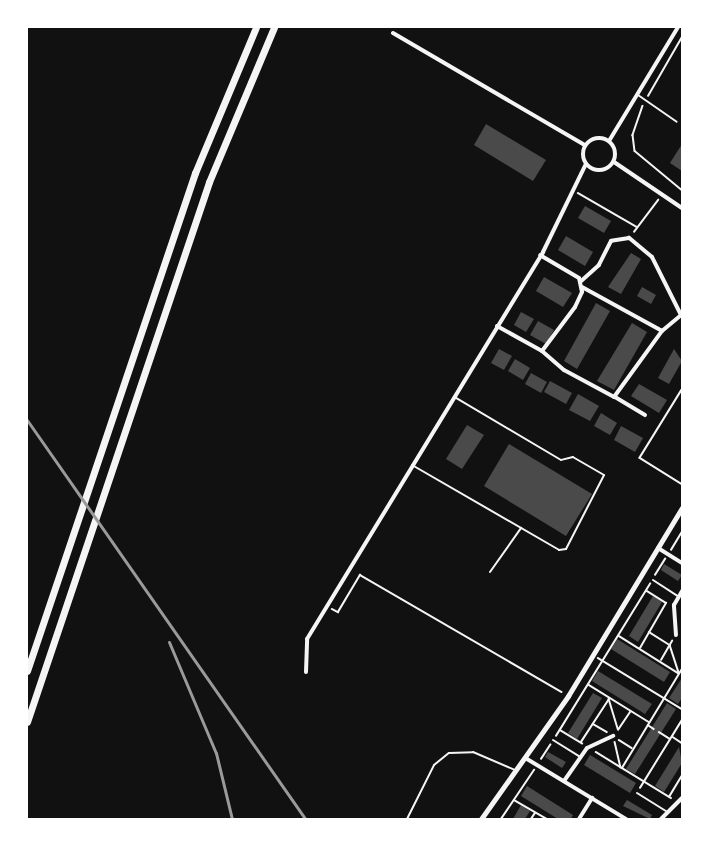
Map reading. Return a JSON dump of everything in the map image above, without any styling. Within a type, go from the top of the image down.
[{"type":"highway","points":[[27,671],[195,173],[256,27]]},
{"type":"highway","points":[[27,722],[209,182],[274,27]]},
{"type":"street","points":[[678,27],[609,141],[614,162],[664,193],[682,208]]},
{"type":"street","points":[[393,33],[585,145]]},
{"type":"street","points":[[585,145],[598,137],[609,141]]},
{"type":"street","points":[[306,672],[307,639],[540,255],[586,164],[585,145]]},
{"type":"street","points":[[586,164],[600,171],[614,162]]},
{"type":"street","points":[[542,351],[559,333],[582,284],[599,265],[611,241],[629,238],[652,257],[677,301],[681,315],[662,331],[614,397]]},
{"type":"street","points":[[540,255],[582,284],[662,331]]},
{"type":"street","points":[[497,326],[645,415]]},
{"type":"street","points":[[481,819],[527,759],[568,696],[682,508]]},
{"type":"street","points":[[658,548],[682,563]]},
{"type":"street","points":[[676,635],[674,608],[682,591]]},
{"type":"street","points":[[564,781],[588,747],[613,736]]},
{"type":"street","points":[[527,759],[626,819]]},
{"type":"street","points":[[579,819],[592,798]]},
{"type":"street","points":[[661,819],[666,810],[682,798]]},
{"type":"lane","points":[[638,95],[677,122]]},
{"type":"lane","points":[[412,465],[532,535],[566,549],[604,475],[573,457],[561,460],[454,397]]},
{"type":"lane","points":[[490,572],[521,528]]},
{"type":"lane","points":[[652,580],[678,597]]},
{"type":"lane","points":[[553,740],[580,757]]},
{"type":"lane","points":[[407,819],[434,765],[448,753],[473,752],[517,772]]},
{"type":"lane","points":[[637,793],[666,810]]},
{"type":"path","points":[[682,37],[646,101],[632,144],[670,182],[682,190]]},
{"type":"path","points":[[629,238],[670,182]]},
{"type":"path","points":[[572,189],[637,227]]},
{"type":"path","points":[[682,390],[640,458],[682,484]]},
{"type":"path","points":[[501,819],[538,765],[682,532]]},
{"type":"path","points":[[327,606],[338,612],[360,575],[568,696]]},
{"type":"path","points":[[646,590],[674,608]]},
{"type":"path","points":[[639,648],[666,603]]},
{"type":"path","points":[[649,632],[670,645],[681,671]]},
{"type":"path","points":[[618,635],[681,671]]},
{"type":"path","points":[[660,661],[676,635]]},
{"type":"path","points":[[592,654],[682,709]]},
{"type":"path","points":[[622,768],[681,671]]},
{"type":"path","points":[[587,684],[631,711],[654,729]]},
{"type":"path","points":[[580,742],[609,698]]},
{"type":"path","points":[[609,698],[618,729]]},
{"type":"path","points":[[613,736],[631,711]]},
{"type":"path","points":[[637,793],[682,720]]},
{"type":"path","points":[[593,723],[633,749]]},
{"type":"path","points":[[559,729],[675,801]]},
{"type":"path","points":[[659,732],[682,743]]},
{"type":"path","points":[[613,736],[622,768]]},
{"type":"path","points":[[669,796],[682,775]]},
{"type":"path","points":[[513,799],[547,819]]},
{"type":"path","points":[[531,819],[535,812]]},
{"type":"building","points":[[486,124],[546,160],[533,181],[474,145]]},
{"type":"building","points":[[682,144],[682,171],[670,163]]},
{"type":"building","points":[[585,206],[611,221],[604,233],[578,218]]},
{"type":"building","points":[[566,236],[593,252],[585,266],[558,250]]},
{"type":"building","points":[[631,253],[641,259],[621,294],[608,287]]},
{"type":"building","points":[[544,277],[572,293],[563,307],[536,291]]},
{"type":"building","points":[[642,287],[656,295],[651,304],[637,296]]},
{"type":"building","points":[[596,303],[610,311],[577,369],[564,361]]},
{"type":"building","points":[[521,312],[534,319],[526,332],[514,325]]},
{"type":"building","points":[[538,321],[554,330],[546,344],[530,335]]},
{"type":"building","points":[[632,323],[647,332],[614,390],[597,381]]},
{"type":"building","points":[[499,349],[512,356],[504,370],[491,363]]},
{"type":"building","points":[[674,349],[682,361],[669,384],[658,378]]},
{"type":"building","points":[[515,359],[530,368],[523,380],[508,371]]},
{"type":"building","points":[[531,373],[547,382],[541,393],[525,384]]},
{"type":"building","points":[[550,381],[572,393],[566,404],[544,392]]},
{"type":"building","points":[[639,384],[667,400],[659,413],[631,396]]},
{"type":"building","points":[[578,394],[599,406],[590,421],[569,410]]},
{"type":"building","points":[[601,413],[617,423],[610,435],[594,426]]},
{"type":"building","points":[[467,425],[484,435],[462,469],[446,459]]},
{"type":"building","points":[[621,426],[643,438],[635,452],[614,440]]},
{"type":"building","points":[[509,444],[592,494],[566,536],[484,486]]},
{"type":"building","points":[[664,564],[682,575],[678,581],[661,570]]},
{"type":"building","points":[[653,596],[662,602],[638,642],[629,636]]},
{"type":"building","points":[[617,639],[670,672],[664,682],[611,649]]},
{"type":"building","points":[[598,671],[652,704],[645,714],[592,681]]},
{"type":"building","points":[[682,678],[682,698],[678,704],[669,698]]},
{"type":"building","points":[[593,693],[602,698],[577,739],[568,733]]},
{"type":"building","points":[[667,703],[676,709],[635,774],[626,769]]},
{"type":"building","points":[[679,747],[682,763],[664,792],[655,786]]},
{"type":"building","points":[[548,752],[566,762],[562,768],[545,757]]},
{"type":"building","points":[[590,755],[636,783],[630,793],[584,765]]},
{"type":"building","points":[[527,786],[573,815],[571,819],[558,819],[521,796]]},
{"type":"building","points":[[627,800],[652,815],[650,819],[623,806]]},
{"type":"building","points":[[521,805],[530,811],[525,819],[513,819]]},
{"type":"railway","points":[[27,420],[305,819]]},
{"type":"railway","points":[[169,642],[216,753],[232,819]]}]
